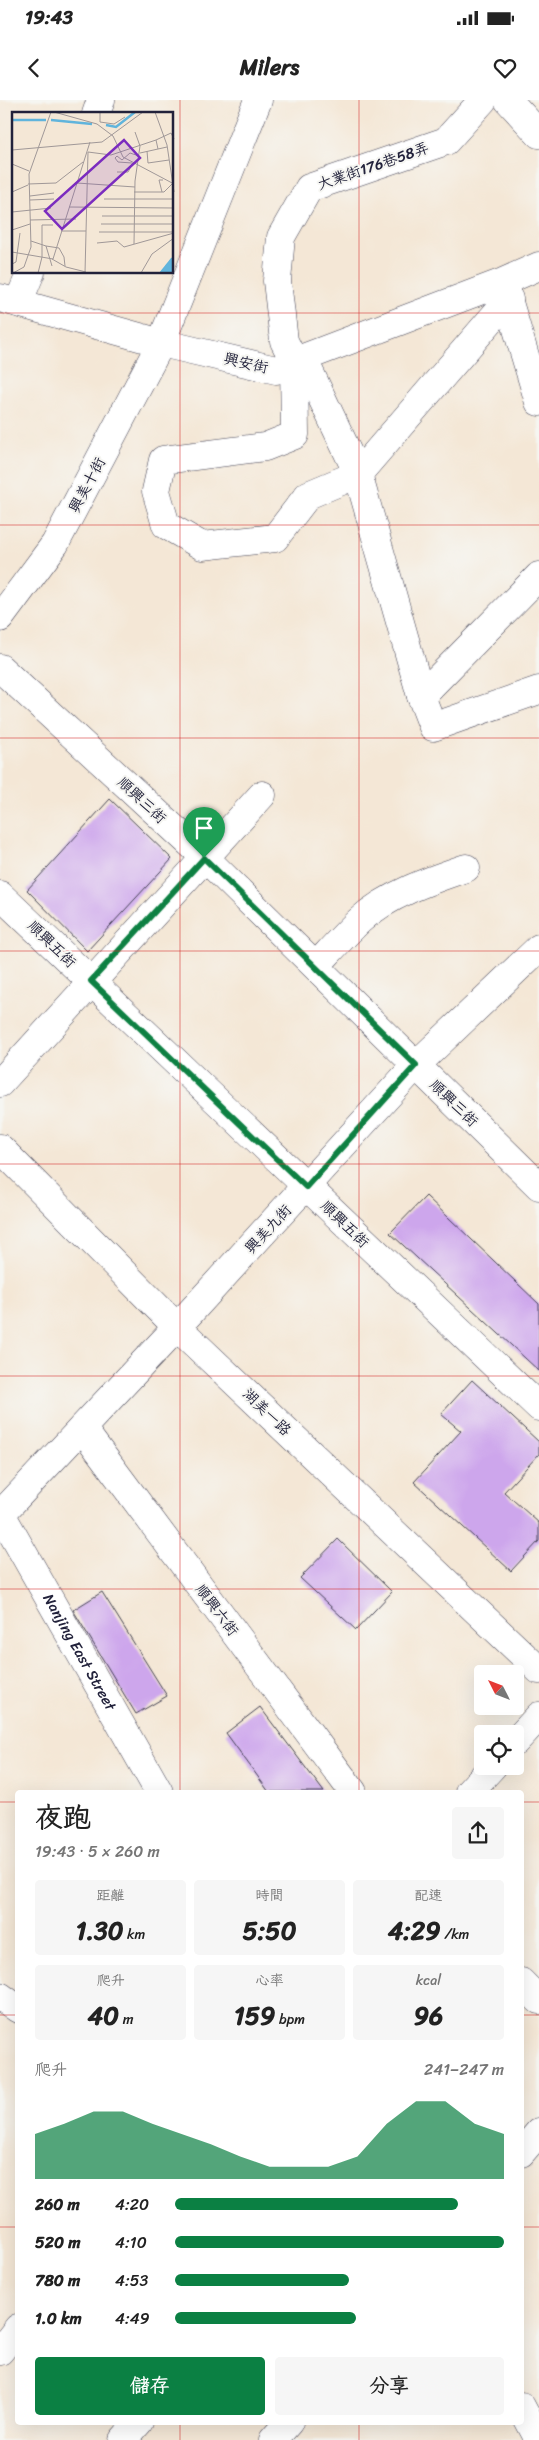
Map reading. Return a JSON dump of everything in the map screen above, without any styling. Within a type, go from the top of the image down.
[{"type":"street","points":[[97,112],[101,100]]},
{"type":"street","name":"興美十街","points":[[0,618],[56,544],[161,343],[234,156],[258,100]]},
{"type":"street","name":"大業街176巷58弄","points":[[483,100],[446,141],[309,188],[281,237],[277,281],[284,341],[299,360],[358,474],[420,696],[432,727],[539,690]]},
{"type":"street","points":[[508,100],[539,134]]},
{"type":"street","name":"興安街","points":[[9,300],[161,343],[276,370],[299,360],[506,291],[539,266]]},
{"type":"street","points":[[9,300],[28,274]]},
{"type":"street","points":[[299,360],[295,435],[265,447],[162,460],[156,491],[166,525],[202,546],[274,538],[308,495],[358,474],[506,291]]},
{"type":"street","points":[[506,291],[539,402]]},
{"type":"street","points":[[420,696],[539,576]]},
{"type":"street","name":"順興三街","points":[[0,668],[204,858],[539,1186]]},
{"type":"street","points":[[0,1083],[262,795]]},
{"type":"street","points":[[316,966],[360,920],[384,903],[435,878],[466,868]]},
{"type":"street","name":"順興五街","points":[[0,895],[539,1407]]},
{"type":"street","name":"興美九街","points":[[1,1513],[306,1187],[416,1065],[539,948]]},
{"type":"street","name":"湖美一路","points":[[0,1148],[177,1326],[539,1670]]},
{"type":"street","name":"順興六街","points":[[82,1428],[352,1790]]},
{"type":"street","name":"Nanjing East Street","points":[[1,1513],[158,1790]]},
{"type":"street","points":[[524,1732],[539,1716]]},
{"type":"street","points":[[470,1790],[484,1775]]},
{"type":"street","points":[[524,1985],[539,2000]]},
{"type":"street","points":[[0,1996],[15,2007]]},
{"type":"street","points":[[524,2150],[539,2132]]},
{"type":"street","points":[[0,2351],[15,2332]]},
{"type":"street","points":[[524,2412],[539,2440]]},
{"type":"street","points":[[123,2440],[136,2425]]},
{"type":"street","points":[[273,2440],[286,2425]]},
{"type":"building","points":[[110,799],[172,859],[87,951],[27,890]]},
{"type":"building","points":[[426,1196],[539,1304],[539,1371],[390,1233]]},
{"type":"building","points":[[472,1380],[539,1442],[539,1454],[504,1492],[539,1523],[539,1541],[511,1571],[414,1482],[461,1431],[441,1414]]},
{"type":"building","points":[[338,1539],[392,1592],[356,1630],[300,1578]]},
{"type":"building","points":[[102,1592],[167,1696],[136,1714],[73,1610]]},
{"type":"building","points":[[260,1707],[322,1790],[268,1790],[226,1733]]},
{"type":"route","points":[[204,858],[416,1065],[306,1187],[91,981],[204,858]]}]
